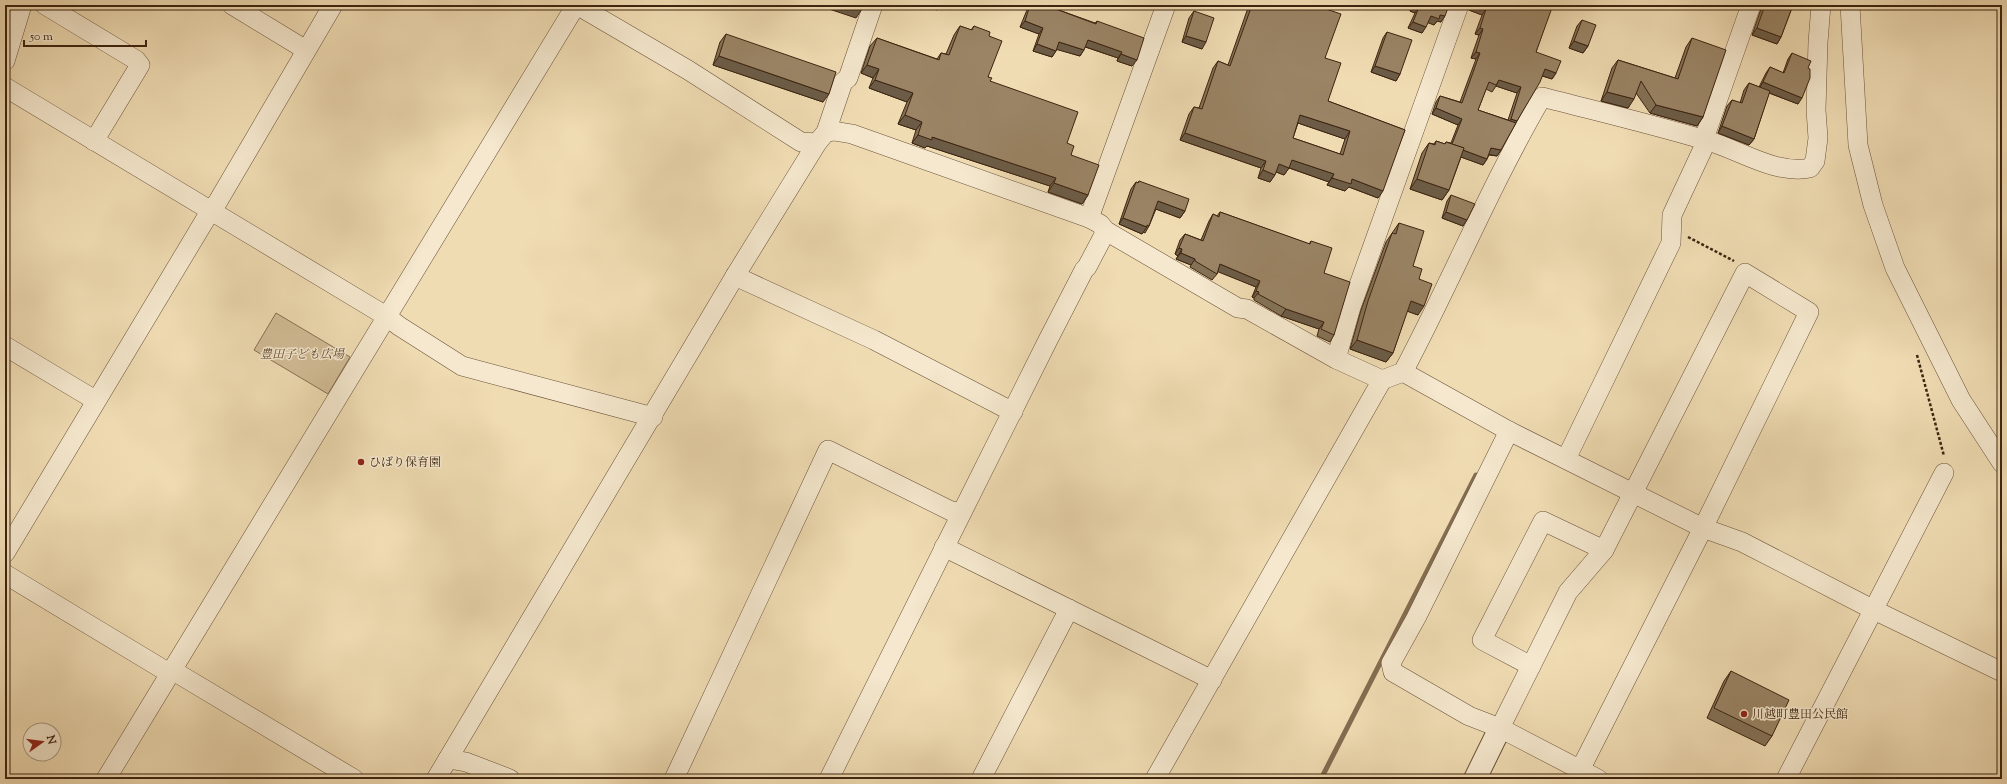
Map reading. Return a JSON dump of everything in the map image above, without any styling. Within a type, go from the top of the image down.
[{"type":"street","points":[[5,61],[22,5]]},
{"type":"street","points":[[45,5],[136,60],[140,65],[94,141]]},
{"type":"street","points":[[232,5],[306,50]]},
{"type":"street","points":[[5,553],[95,400],[211,210],[217,203],[333,5]]},
{"type":"street","points":[[106,779],[170,671],[576,5],[688,70],[801,142],[821,138],[834,130],[852,134],[1089,218],[1100,224],[1106,231],[1238,308],[1247,309],[1336,358],[1382,380]]},
{"type":"street","points":[[436,779],[653,417],[735,276],[821,138],[843,82],[848,78],[873,5]]},
{"type":"street","points":[[1089,218],[1166,5]]},
{"type":"street","points":[[1336,358],[1351,307],[1459,5]]},
{"type":"street","points":[[1566,459],[1671,243],[1672,216],[1707,140],[1706,133],[1751,5]]},
{"type":"street","points":[[1155,779],[1382,380],[1403,372],[1436,311],[1521,133],[1542,97],[1707,140],[1784,169],[1798,171],[1810,168],[1815,161],[1818,138],[1816,110],[1818,42],[1821,5]]},
{"type":"street","points":[[1850,5],[1858,145],[1873,205],[1895,268],[1961,400],[2002,463]]},
{"type":"street","points":[[5,87],[386,316],[462,366],[653,417]]},
{"type":"street","points":[[829,779],[1084,270],[1106,231]]},
{"type":"street","points":[[1475,779],[1568,592],[1604,550],[1632,492],[1745,273],[1809,312],[1703,528],[1580,770]]},
{"type":"street","points":[[735,276],[874,340],[1013,412]]},
{"type":"street","points":[[5,346],[95,400]]},
{"type":"street","points":[[1403,372],[1509,431],[1703,528],[1742,542],[1874,610],[2002,672]]},
{"type":"street","points":[[1509,431],[1419,611],[1391,663],[1393,672],[1469,716],[1500,728],[1598,779]]},
{"type":"street","points":[[674,779],[828,450],[951,511],[962,512]]},
{"type":"street","points":[[1786,779],[1944,472]]},
{"type":"street","points":[[1531,666],[1482,640],[1543,521],[1604,550]]},
{"type":"street","points":[[944,547],[1212,680]]},
{"type":"street","points":[[5,574],[354,779]]},
{"type":"street","points":[[981,779],[1069,608]]},
{"type":"street","points":[[448,759],[466,762],[510,779]]},
{"type":"path","points":[[1671,243],[1680,233],[1740,264],[1745,273]]},
{"type":"path","points":[[1916,351],[1946,464],[1944,472]]},
{"type":"green space","name":"豊田子ども広場","points":[[276,313],[350,357],[328,394],[254,350]]},
{"type":"building","points":[[851,5],[864,5],[862,9]]},
{"type":"building","points":[[1030,5],[1045,5],[1096,24],[1097,21],[1144,38],[1137,60],[1121,54],[1122,52],[1088,40],[1084,50],[1059,42],[1056,51],[1037,44],[1043,28],[1025,21]]},
{"type":"building","points":[[1252,5],[1314,5],[1341,14],[1325,58],[1341,63],[1328,101],[1405,130],[1383,191],[1352,179],[1351,184],[1332,178],[1334,174],[1292,160],[1289,168],[1279,164],[1275,175],[1263,170],[1266,161],[1185,133],[1194,107],[1202,109],[1218,61],[1230,66]],"holes":[[[1300,115],[1350,131],[1343,155],[1293,138]]]},
{"type":"building","points":[[1414,5],[1449,5],[1445,16],[1440,15],[1439,19],[1431,16],[1426,27],[1413,22],[1419,7]]},
{"type":"building","points":[[1475,5],[1553,5],[1536,52],[1561,61],[1556,73],[1545,69],[1540,82],[1517,121],[1511,119],[1521,87],[1499,80],[1496,85],[1489,82],[1478,110],[1516,123],[1501,150],[1491,148],[1487,159],[1452,144],[1462,119],[1436,108],[1440,96],[1462,103],[1480,53],[1476,52],[1483,29],[1480,28],[1486,9]]},
{"type":"building","points":[[1765,5],[1793,5],[1781,37],[1757,28]]},
{"type":"building","points":[[1194,11],[1214,18],[1206,42],[1186,36]]},
{"type":"building","points":[[1582,20],[1596,25],[1588,46],[1574,41]]},
{"type":"building","points":[[960,26],[972,30],[974,26],[990,32],[989,36],[1002,41],[988,77],[992,78],[990,81],[1078,112],[1067,143],[1074,146],[1071,155],[1099,165],[1088,195],[1054,183],[1056,178],[932,137],[932,140],[918,135],[922,122],[905,115],[913,93],[875,80],[879,69],[867,65],[877,38],[939,60],[941,53],[949,55]]},
{"type":"building","points":[[1387,32],[1412,40],[1400,74],[1375,66]]},
{"type":"building","points":[[726,34],[836,72],[829,94],[719,56]]},
{"type":"building","points":[[1692,38],[1726,50],[1703,117],[1656,105],[1641,81],[1634,99],[1607,92],[1618,60],[1678,79]]},
{"type":"building","points":[[1792,53],[1811,61],[1808,68],[1810,69],[1810,78],[1802,98],[1763,82],[1770,67],[1784,73]]},
{"type":"building","points":[[1749,83],[1770,91],[1754,139],[1722,126],[1732,100],[1742,103]]},
{"type":"building","points":[[1436,141],[1445,144],[1446,142],[1464,148],[1449,190],[1417,179],[1429,143],[1435,145]]},
{"type":"building","points":[[1139,181],[1189,199],[1185,211],[1158,201],[1149,226],[1147,225],[1147,227],[1123,218],[1136,182],[1138,183]]},
{"type":"building","points":[[1451,195],[1475,204],[1467,220],[1446,212]]},
{"type":"building","points":[[1220,212],[1310,244],[1311,241],[1332,248],[1324,273],[1350,282],[1334,335],[1321,329],[1324,322],[1286,309],[1258,294],[1259,292],[1256,291],[1260,281],[1220,264],[1217,274],[1195,261],[1195,259],[1181,253],[1182,249],[1179,248],[1185,234],[1203,241],[1213,214],[1219,217]]},
{"type":"building","points":[[1399,223],[1424,231],[1413,266],[1422,269],[1419,279],[1432,284],[1424,306],[1411,301],[1393,353],[1357,340],[1368,301],[1392,233],[1396,234]]},
{"type":"building","name":"川越町豊田公民館","points":[[1731,671],[1789,700],[1772,736],[1714,708]]},
{"type":"waterway","points":[[1321,779],[1476,475]]},
{"type":"place","name":"ひばり保育園","points":[[361,462]]},
{"type":"place","name":"川越町豊田公民館","points":[[1744,714]]}]
